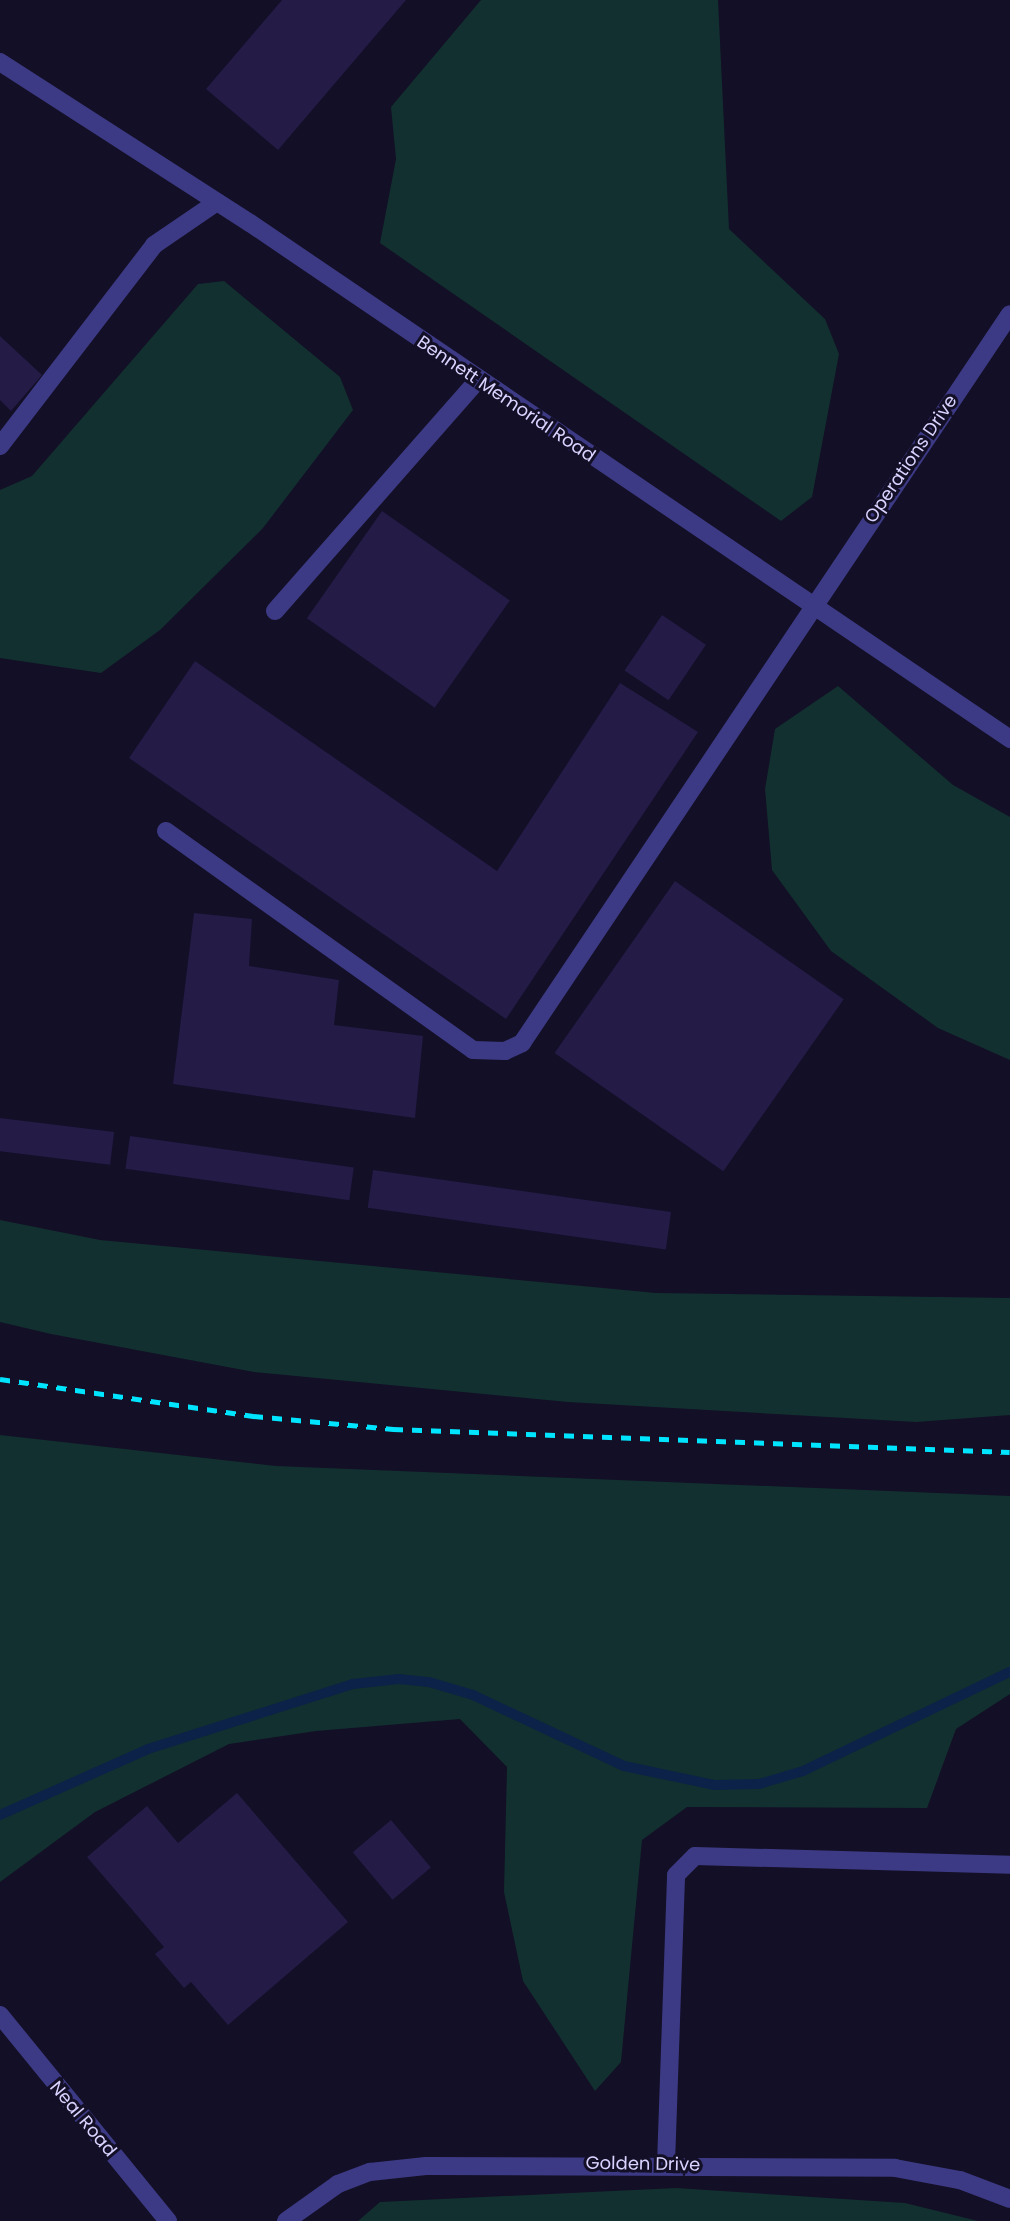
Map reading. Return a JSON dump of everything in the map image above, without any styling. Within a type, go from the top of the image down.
[{"type":"street","name":"Bennett Memorial Road","points":[[0,62],[217,202],[1010,739]]},
{"type":"street","points":[[0,446],[154,246],[217,202]]},
{"type":"street","name":"Operations Drive","points":[[166,831],[473,1051],[505,1051],[522,1043],[813,604],[1010,314]]},
{"type":"street","points":[[275,611],[478,380]]},
{"type":"street","points":[[667,2164],[676,1875],[695,1856],[1010,1865]]},
{"type":"street","name":"Neal Road","points":[[0,2015],[168,2221]]},
{"type":"street","name":"Golden Drive","points":[[286,2221],[338,2184],[370,2172],[426,2165],[667,2164],[895,2168],[960,2179],[1010,2199]]},
{"type":"green space","points":[[481,0],[718,0],[729,229],[825,319],[839,354],[812,497],[781,521],[380,243],[396,159],[391,107]]},
{"type":"green space","points":[[224,281],[340,377],[353,410],[263,528],[160,630],[101,673],[0,658],[0,490],[32,476],[198,284]]},
{"type":"green space","points":[[838,686],[953,785],[1010,817],[1010,1060],[938,1028],[831,951],[772,870],[765,789],[775,729]]},
{"type":"green space","points":[[0,1220],[100,1240],[656,1293],[1010,1298],[1010,1415],[916,1422],[568,1402],[254,1372],[51,1334],[0,1322]]},
{"type":"green space","points":[[0,1435],[276,1466],[1010,1496],[1010,1694],[956,1729],[927,1808],[687,1807],[642,1840],[621,2062],[595,2091],[523,1981],[504,1892],[507,1767],[460,1719],[316,1731],[229,1744],[95,1812],[0,1882]]},
{"type":"green space","points":[[676,2188],[905,2203],[978,2221],[358,2221],[380,2202]]},
{"type":"building","points":[[282,0],[406,0],[278,150],[206,89]]},
{"type":"building","points":[[0,336],[42,375],[11,411],[0,400]]},
{"type":"building","points":[[382,511],[510,600],[435,708],[307,618]]},
{"type":"building","points":[[662,615],[706,645],[668,700],[625,671]]},
{"type":"building","points":[[195,661],[497,871],[620,683],[698,732],[506,1019],[129,758]]},
{"type":"building","points":[[675,881],[844,999],[723,1171],[555,1053]]},
{"type":"building","points":[[194,913],[252,919],[249,966],[339,980],[334,1025],[423,1036],[415,1118],[173,1084]]},
{"type":"building","points":[[0,1118],[114,1132],[110,1165],[0,1151]]},
{"type":"building","points":[[130,1136],[354,1167],[349,1200],[125,1169]]},
{"type":"building","points":[[373,1170],[671,1212],[666,1250],[368,1208]]},
{"type":"building","points":[[237,1793],[348,1922],[228,2025],[191,1982],[184,1988],[155,1954],[164,1947],[87,1857],[147,1806],[178,1843]]},
{"type":"building","points":[[391,1820],[431,1867],[393,1900],[353,1852]]},
{"type":"waterway","points":[[0,1815],[148,1749],[353,1684],[399,1679],[429,1682],[473,1695],[624,1766],[714,1785],[759,1784],[803,1771],[1010,1672]]},
{"type":"railway","points":[[0,1379],[253,1416],[393,1429],[1010,1452]]}]
